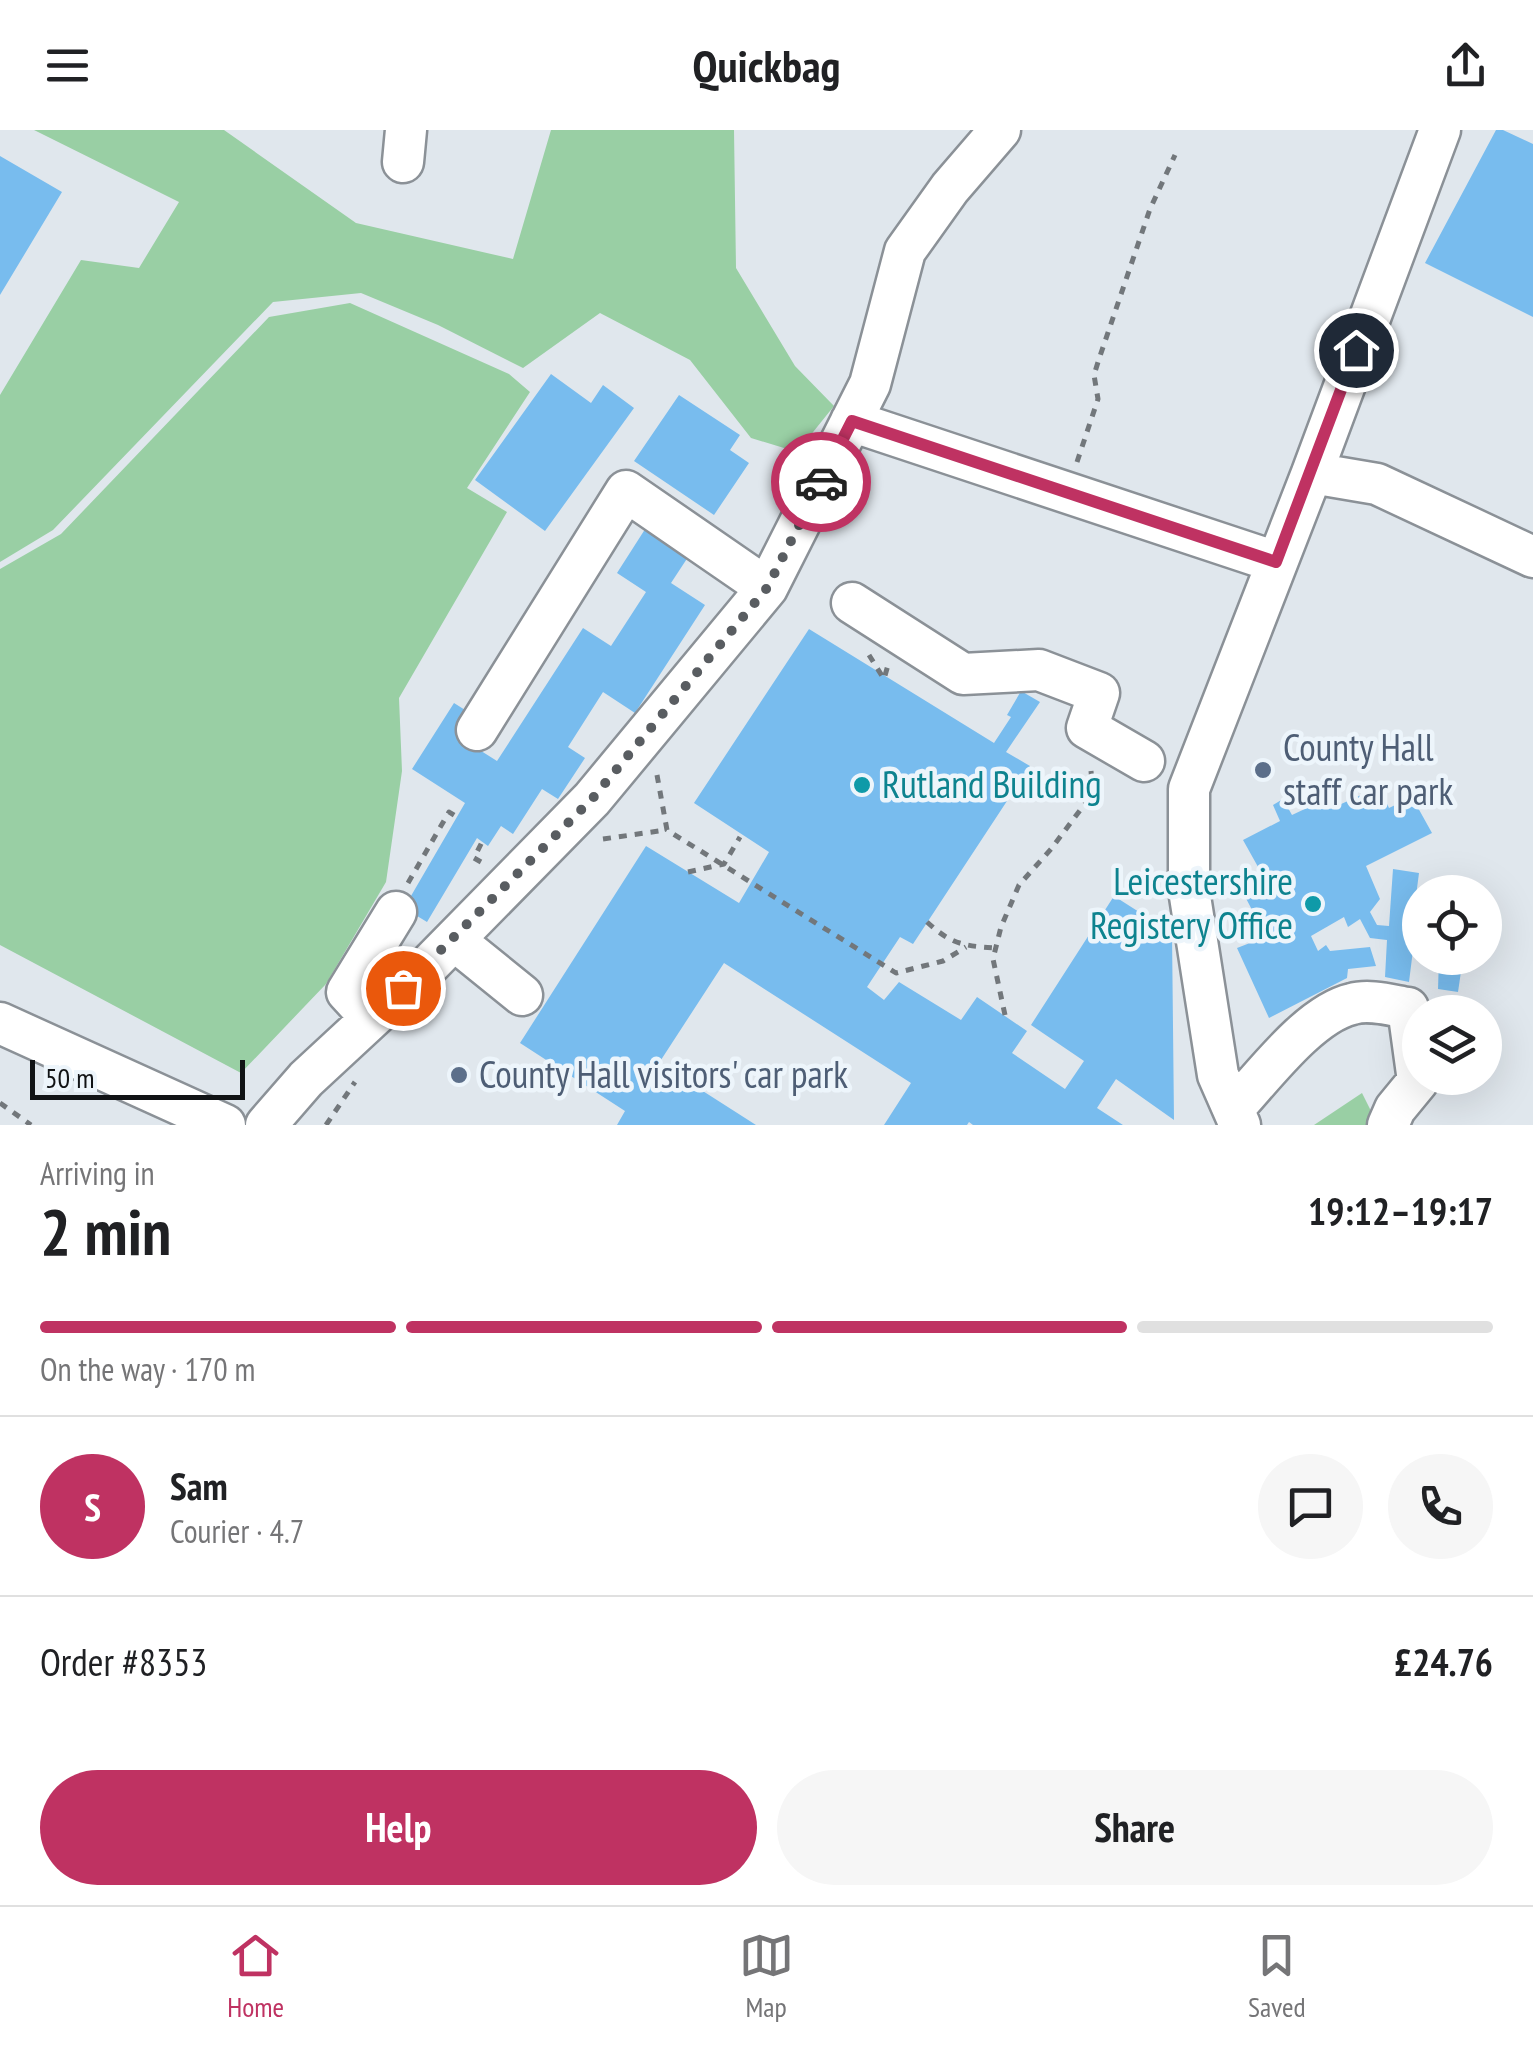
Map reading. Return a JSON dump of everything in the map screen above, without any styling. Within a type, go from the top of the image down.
[{"type":"street","points":[[266,1125],[306,1078],[454,940],[592,799],[767,588],[870,384],[905,252],[950,188],[1000,130]]},
{"type":"street","points":[[1388,1125],[1395,1109],[1418,1082],[1408,1008],[1364,1002],[1348,1004],[1323,1017],[1236,1117],[1218,1075],[1190,890],[1188,789],[1440,130]]},
{"type":"street","points":[[852,421],[1276,562]]},
{"type":"street","points":[[1312,473],[1377,484],[1533,556]]},
{"type":"street","points":[[477,730],[626,491],[767,588]]},
{"type":"street","points":[[852,602],[963,674],[1039,670],[1099,693],[1086,728],[1144,761]]},
{"type":"street","points":[[371,1018],[347,992],[396,912]]},
{"type":"street","points":[[454,940],[522,996]]},
{"type":"street","points":[[0,1023],[225,1125]]},
{"type":"path","points":[[1085,434],[1098,400],[1094,376],[1099,358],[1150,209],[1176,155]]},
{"type":"path","points":[[1004,1015],[993,960],[996,948],[1018,884],[1051,850],[1093,793],[1086,728]]},
{"type":"path","points":[[396,912],[395,906],[449,812],[458,817]]},
{"type":"path","points":[[664,814],[667,830]]},
{"type":"path","points":[[615,838],[667,830],[896,974],[942,961],[966,946]]},
{"type":"path","points":[[688,872],[724,864],[740,837]]},
{"type":"path","points":[[482,842],[474,858],[487,865],[491,858]]},
{"type":"path","points":[[926,922],[946,939],[966,946],[996,948]]},
{"type":"path","points":[[0,1103],[30,1125]]},
{"type":"green space","points":[[34,130],[224,130],[356,223],[513,259],[551,130],[734,130],[736,268],[795,366],[834,406],[797,452],[751,438],[690,360],[600,313],[523,368],[438,325],[361,293],[273,302],[53,530],[0,562],[0,395],[81,260],[139,268],[179,202]]},
{"type":"green space","points":[[350,303],[509,374],[530,392],[467,488],[507,512],[399,698],[402,771],[386,882],[326,984],[241,1073],[0,945],[0,569],[61,534],[269,317]]},
{"type":"green space","points":[[1362,1093],[1378,1125],[1314,1125]]},
{"type":"building","points":[[1496,130],[1533,144],[1533,317],[1425,263]]},
{"type":"building","points":[[0,156],[62,192],[0,295]]},
{"type":"building","points":[[551,374],[591,403],[603,385],[634,408],[545,531],[475,480]]},
{"type":"building","points":[[679,395],[740,435],[730,450],[749,463],[714,515],[634,461]]},
{"type":"building","points":[[649,523],[692,551],[671,583],[705,605],[635,713],[603,692],[568,747],[585,758],[558,799],[542,789],[513,834],[501,826],[488,846],[477,838],[427,922],[404,908],[465,803],[412,769],[454,703],[473,715],[459,737],[497,761],[583,628],[611,646],[646,592],[617,573]]},
{"type":"building","points":[[809,629],[994,743],[1011,717],[1007,715],[1021,691],[1040,702],[1006,752],[1030,766],[913,944],[900,937],[867,987],[884,1000],[899,982],[961,1020],[977,997],[1027,1031],[1012,1053],[1065,1089],[1084,1061],[1031,1025],[1114,896],[1172,933],[1174,1120],[1116,1079],[1097,1108],[1123,1125],[884,1125],[911,1083],[724,963],[659,1063],[756,1125],[617,1125],[625,1111],[520,1043],[646,846],[739,903],[769,852],[694,803]]},
{"type":"building","name":"Leicestershire Registery Office","points":[[1379,787],[1389,808],[1412,797],[1432,833],[1366,866],[1380,899],[1370,912],[1377,925],[1389,926],[1393,869],[1419,873],[1402,875],[1402,975],[1410,975],[1409,982],[1385,977],[1387,940],[1370,938],[1360,919],[1348,927],[1344,917],[1311,936],[1318,951],[1326,945],[1330,951],[1370,947],[1376,966],[1348,969],[1347,978],[1269,1018],[1237,948],[1273,934],[1269,924],[1262,929],[1239,885],[1262,874],[1243,840],[1280,821],[1273,805],[1283,799],[1292,815],[1326,799],[1330,809]]},
{"type":"building","points":[[1438,975],[1460,975],[1458,992],[1438,989]]},
{"type":"way so far","points":[[403,988],[592,799],[767,588],[821,482]]},
{"type":"place","name":"County Hall staff car park","points":[[1263,770]]},
{"type":"place","name":"Rutland Building","points":[[862,785]]},
{"type":"place","name":"Leicestershire Registery Office","points":[[1313,904]]},
{"type":"place","name":"County Hall visitors' car park","points":[[459,1075]]},
{"type":"route","points":[[821,482],[852,421],[1276,562],[1356,350]]}]
